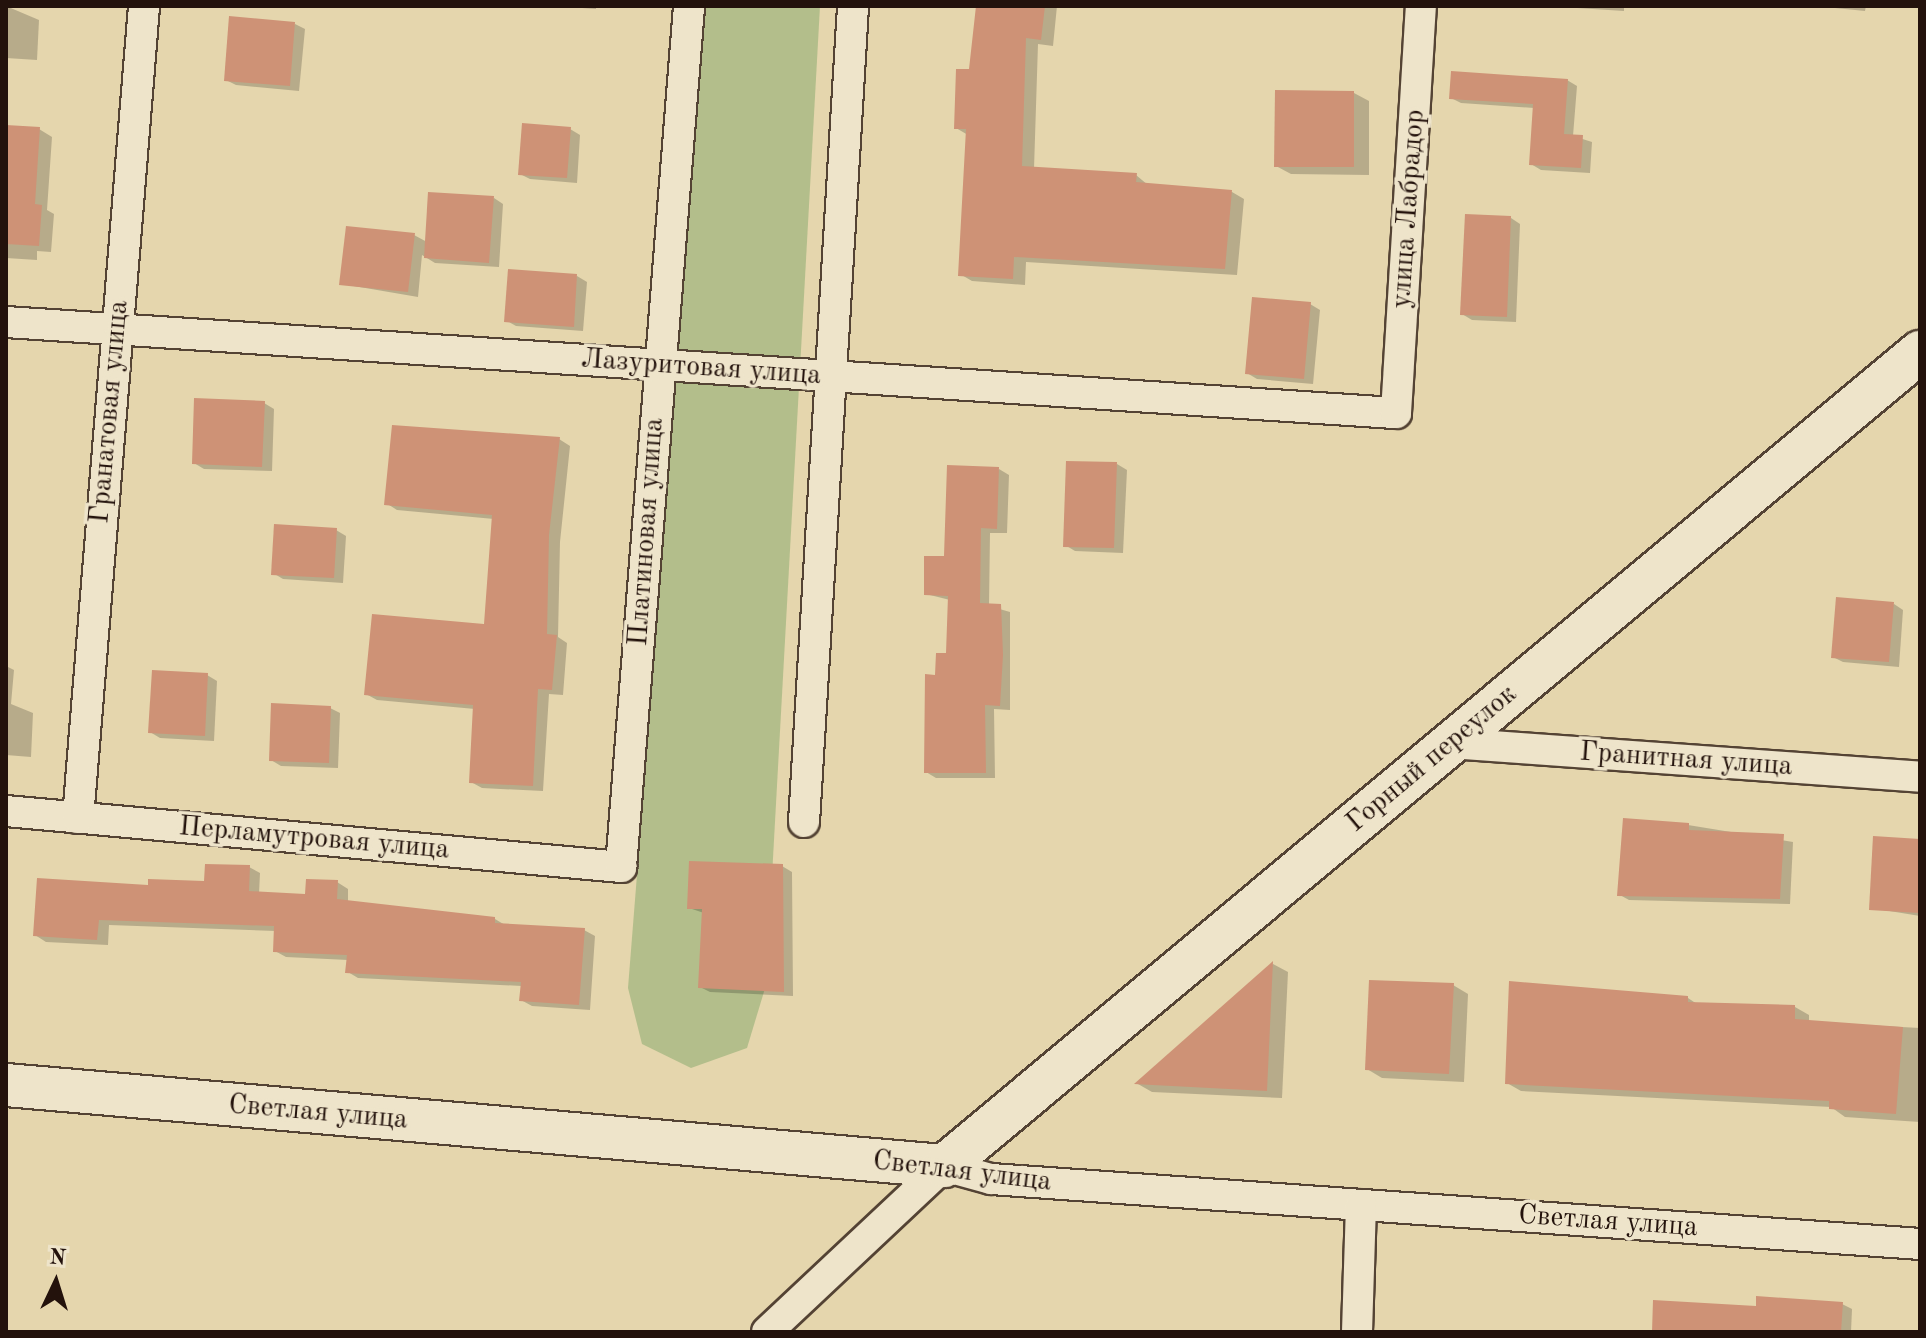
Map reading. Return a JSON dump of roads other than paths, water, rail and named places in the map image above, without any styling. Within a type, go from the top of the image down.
[{"type":"street","name":"Гранатовая улица","points":[[78,818],[144,6]]},
{"type":"street","name":"Платиновая улица","points":[[621,867],[689,6]]},
{"type":"street","points":[[804,822],[853,6]]},
{"type":"street","name":"улица Лабрадор","points":[[1396,413],[1421,6]]},
{"type":"street","name":"Лазуритовая улица","points":[[6,322],[1396,413]]},
{"type":"street","name":"Горный переулок","points":[[944,1166],[1920,352]]},
{"type":"street","name":"Гранитная улица","points":[[1451,743],[1920,777]]},
{"type":"street","name":"Перламутровая улица","points":[[6,811],[621,867]]},
{"type":"street","name":"Светлая улица","points":[[6,1085],[944,1166],[991,1179],[1920,1244]]},
{"type":"street","points":[[767,1332],[944,1166]]},
{"type":"street","points":[[1357,1332],[1361,1205]]}]
